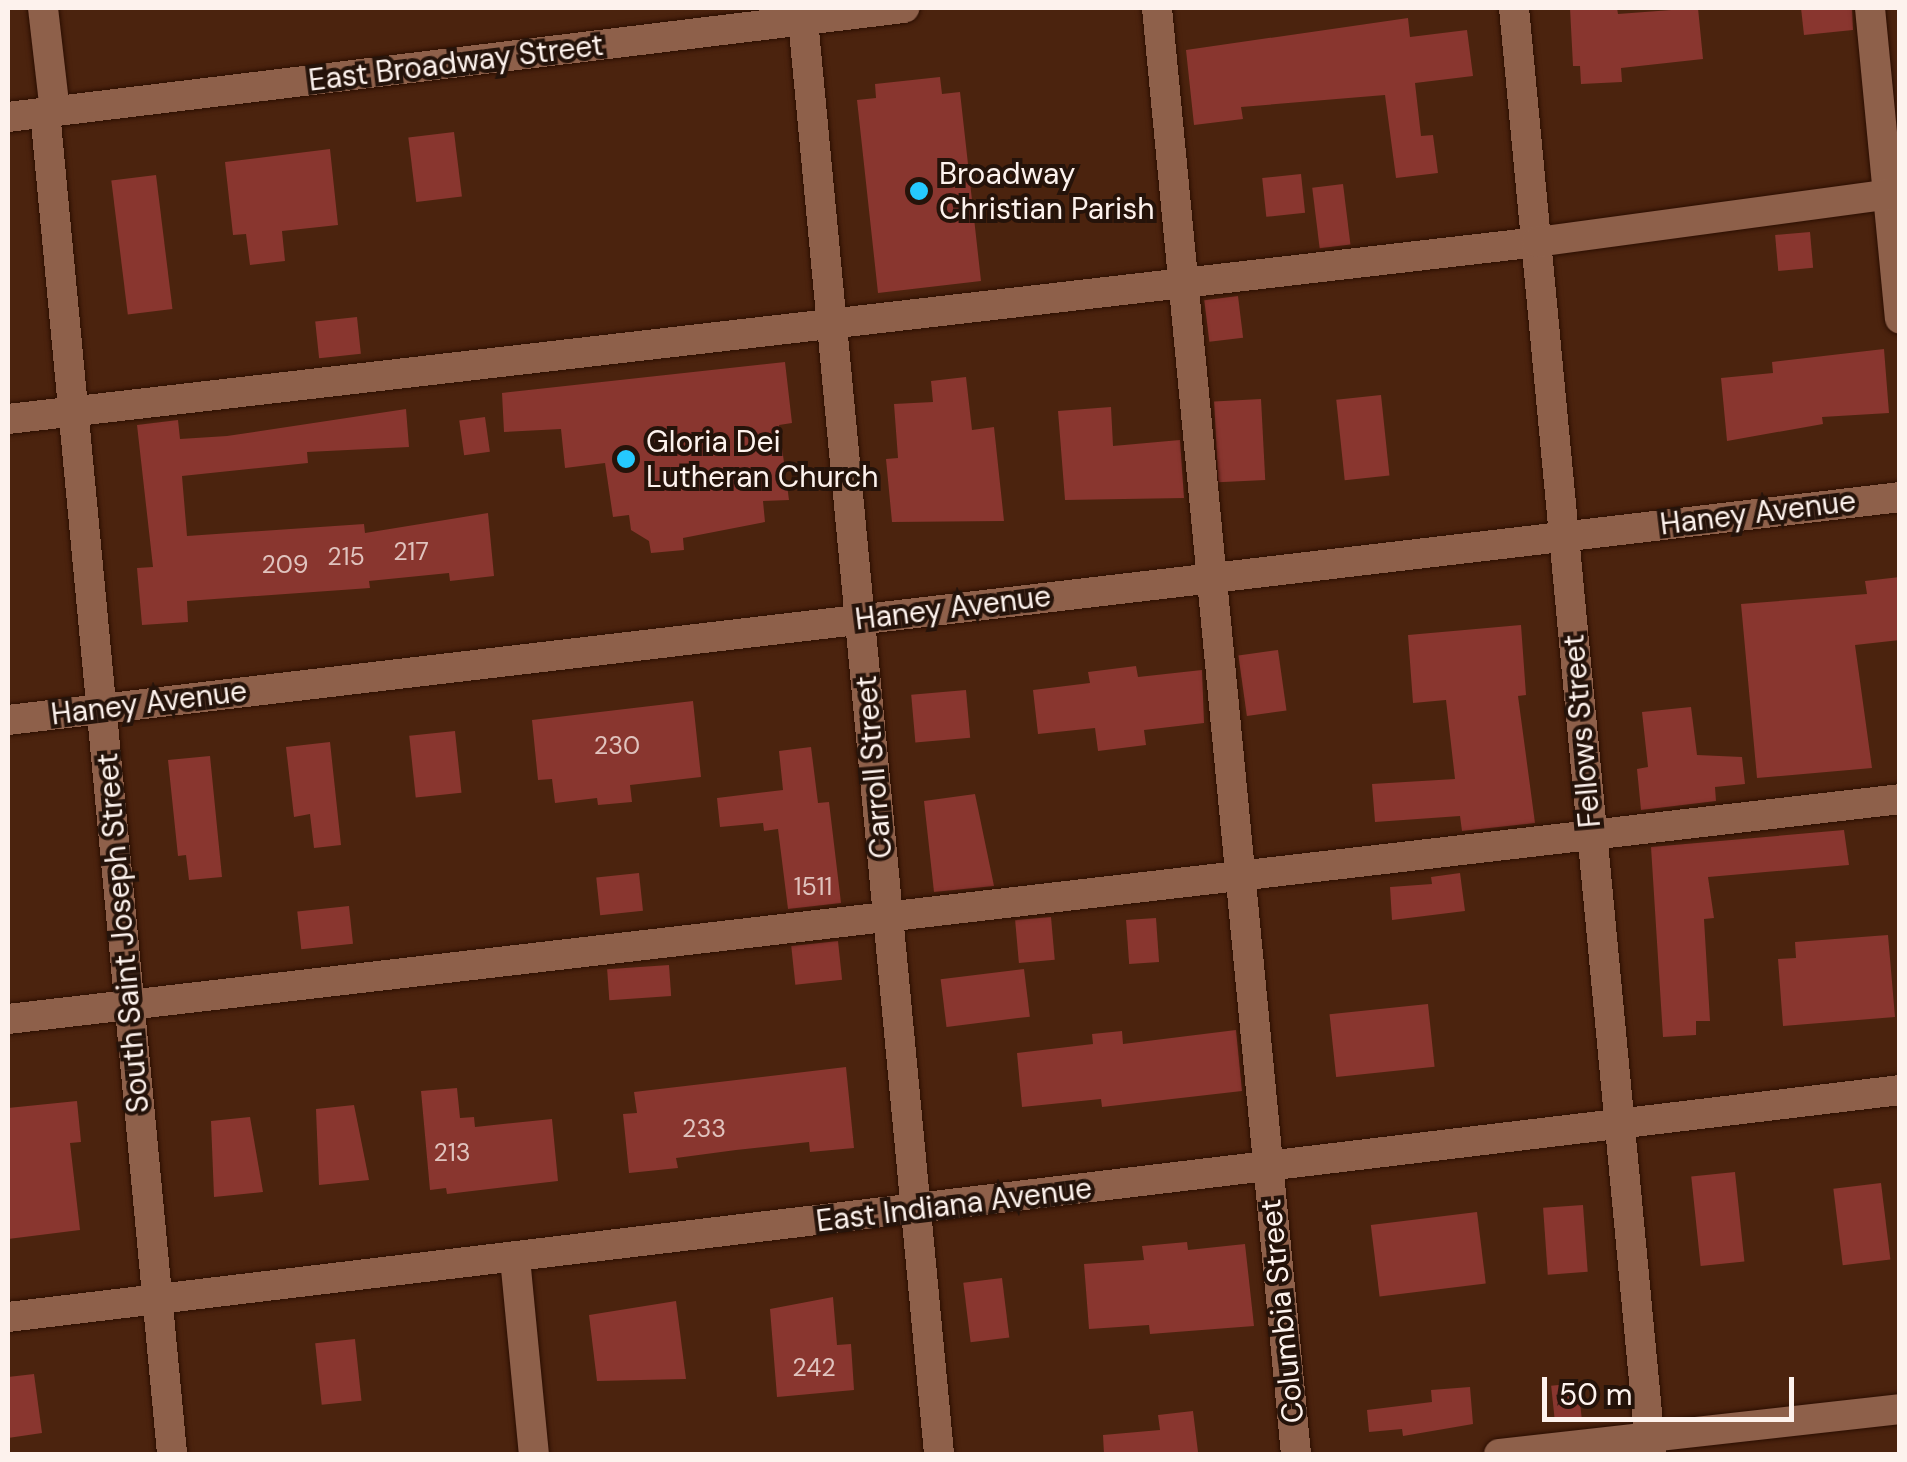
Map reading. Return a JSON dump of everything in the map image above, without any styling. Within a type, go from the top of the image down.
[{"type":"street","name":"South Saint Joseph Street","points":[[42,8],[73,411],[172,1454]]},
{"type":"street","name":"East Broadway Street","points":[[8,117],[904,8]]},
{"type":"street","name":"Columbia Street","points":[[1156,8],[1296,1454]]},
{"type":"street","name":"Fellows Street","points":[[1514,8],[1650,1446]]},
{"type":"street","points":[[1870,8],[1892,194],[1900,320]]},
{"type":"street","name":"Carroll Street","points":[[803,20],[939,1454]]},
{"type":"street","points":[[8,420],[1537,242],[1892,194]]},
{"type":"street","name":"Haney Avenue","points":[[8,720],[1900,497]]},
{"type":"street","points":[[8,1019],[1900,799]]},
{"type":"street","name":"East Indiana Avenue","points":[[8,1317],[1900,1090]]},
{"type":"street","points":[[515,1258],[534,1454]]},
{"type":"street","points":[[1499,1454],[1650,1446],[1900,1409]]},
{"type":"building","points":[[1570,8],[1617,8],[1618,14],[1698,8],[1703,59],[1621,68],[1622,82],[1581,84],[1580,66],[1573,66]]},
{"type":"building","points":[[1801,8],[1852,8],[1853,30],[1804,35]]},
{"type":"building","points":[[1408,18],[1410,37],[1467,30],[1473,76],[1415,83],[1421,136],[1433,135],[1438,173],[1396,178],[1385,95],[1241,107],[1243,119],[1194,125],[1186,50]]},
{"type":"building","name":"Broadway Christian Parish","points":[[940,77],[942,94],[960,92],[981,281],[878,293],[857,100],[876,98],[875,84]]},
{"type":"building","points":[[454,132],[462,197],[416,202],[408,138]]},
{"type":"building","points":[[330,149],[338,225],[282,231],[285,261],[250,265],[246,234],[233,235],[225,162]]},
{"type":"building","points":[[1301,174],[1305,213],[1266,217],[1262,178]]},
{"type":"building","points":[[156,175],[172,309],[128,314],[111,180]]},
{"type":"building","points":[[1343,184],[1350,245],[1320,248],[1312,188]]},
{"type":"building","points":[[1810,232],[1813,268],[1778,271],[1775,235]]},
{"type":"building","points":[[1238,296],[1243,338],[1209,342],[1204,300]]},
{"type":"building","points":[[357,317],[361,354],[319,358],[315,321]]},
{"type":"building","points":[[1884,349],[1889,413],[1822,417],[1823,424],[1727,441],[1721,378],[1773,373],[1772,362]]},
{"type":"building","name":"Gloria Dei Lutheran Church","points":[[785,362],[792,423],[779,425],[789,500],[763,501],[765,522],[683,538],[684,550],[651,553],[649,541],[631,530],[629,515],[613,517],[605,463],[565,468],[561,429],[504,432],[502,393]]},
{"type":"building","points":[[966,377],[972,430],[994,427],[1004,521],[892,522],[886,459],[898,458],[894,404],[933,402],[931,381]]},
{"type":"building","points":[[1381,395],[1389,476],[1345,480],[1336,400]]},
{"type":"building","points":[[1261,399],[1265,480],[1218,482],[1214,401]]},
{"type":"building","points":[[1111,407],[1113,446],[1180,440],[1184,498],[1065,500],[1058,411]]},
{"type":"building","points":[[406,409],[409,447],[307,452],[308,463],[182,476],[187,536],[364,524],[365,533],[488,513],[494,576],[450,581],[449,573],[369,581],[370,588],[187,601],[188,622],[142,625],[137,568],[153,567],[137,425],[178,420],[180,439],[227,436]]},
{"type":"building","points":[[485,417],[490,452],[464,455],[459,421]]},
{"type":"building","points":[[1900,577],[1900,640],[1855,645],[1872,768],[1757,778],[1741,604],[1867,594],[1865,581]]},
{"type":"building","points":[[1521,625],[1526,695],[1518,696],[1535,823],[1462,831],[1460,816],[1375,822],[1372,784],[1455,779],[1446,700],[1413,703],[1408,635]]},
{"type":"building","points":[[1278,650],[1286,710],[1247,716],[1238,656]]},
{"type":"building","points":[[1136,666],[1138,677],[1202,670],[1204,723],[1144,730],[1146,745],[1098,751],[1095,728],[1038,734],[1033,690],[1090,683],[1088,672]]},
{"type":"building","points":[[966,690],[970,738],[915,743],[911,695]]},
{"type":"building","points":[[693,701],[701,777],[630,785],[632,802],[598,805],[597,798],[555,803],[552,779],[538,780],[532,720]]},
{"type":"building","points":[[1691,707],[1697,755],[1742,757],[1745,784],[1715,787],[1716,801],[1641,810],[1637,769],[1648,767],[1642,712]]},
{"type":"building","points":[[455,731],[461,793],[416,797],[409,736]]},
{"type":"building","points":[[330,742],[341,845],[314,848],[310,814],[294,817],[286,747]]},
{"type":"building","points":[[811,747],[818,803],[829,802],[841,903],[788,909],[778,829],[764,831],[763,823],[720,827],[717,798],[783,790],[779,751]]},
{"type":"building","points":[[210,756],[222,877],[189,880],[186,855],[178,856],[168,760]]},
{"type":"building","points":[[975,794],[994,886],[934,892],[924,801]]},
{"type":"building","points":[[1844,830],[1849,865],[1708,877],[1714,918],[1704,919],[1710,1021],[1696,1021],[1696,1035],[1663,1037],[1651,847]]},
{"type":"building","points":[[639,873],[643,911],[600,915],[596,877]]},
{"type":"building","points":[[1460,873],[1465,911],[1392,920],[1390,887],[1432,884],[1431,877]]},
{"type":"building","points":[[349,906],[353,944],[301,949],[297,911]]},
{"type":"building","points":[[1051,917],[1055,960],[1019,963],[1015,920]]},
{"type":"building","points":[[1156,918],[1159,962],[1129,964],[1126,920]]},
{"type":"building","points":[[1888,935],[1895,1017],[1783,1026],[1778,959],[1796,958],[1795,942]]},
{"type":"building","points":[[838,941],[842,980],[795,985],[791,946]]},
{"type":"building","points":[[669,965],[671,996],[609,1000],[607,969]]},
{"type":"building","points":[[1024,969],[1030,1017],[946,1027],[941,979]]},
{"type":"building","points":[[1428,1004],[1435,1067],[1336,1077],[1330,1014]]},
{"type":"building","points":[[1236,1030],[1242,1091],[1102,1107],[1101,1099],[1022,1107],[1017,1053],[1093,1044],[1092,1034],[1122,1031],[1123,1044]]},
{"type":"building","points":[[846,1067],[854,1148],[810,1152],[809,1142],[736,1150],[676,1158],[678,1168],[629,1173],[623,1114],[637,1113],[634,1092]]},
{"type":"building","points":[[457,1088],[460,1118],[474,1117],[475,1127],[552,1119],[558,1181],[447,1194],[446,1188],[430,1190],[421,1091]]},
{"type":"building","points":[[77,1101],[81,1142],[70,1143],[80,1230],[8,1239],[8,1108]]},
{"type":"building","points":[[354,1105],[369,1180],[319,1185],[316,1109]]},
{"type":"building","points":[[250,1117],[263,1192],[214,1197],[211,1121]]},
{"type":"building","points":[[1735,1172],[1744,1262],[1701,1266],[1691,1177]]},
{"type":"building","points":[[1881,1183],[1890,1259],[1843,1265],[1833,1189]]},
{"type":"building","points":[[1583,1205],[1588,1272],[1548,1275],[1543,1208]]},
{"type":"building","points":[[1477,1212],[1486,1283],[1380,1297],[1371,1225]]},
{"type":"building","points":[[1187,1242],[1188,1250],[1245,1244],[1254,1326],[1150,1334],[1149,1325],[1089,1329],[1084,1264],[1144,1260],[1142,1246]]},
{"type":"building","points":[[1002,1278],[1009,1338],[971,1342],[963,1283]]},
{"type":"building","points":[[833,1297],[837,1345],[851,1344],[854,1390],[777,1397],[770,1309]]},
{"type":"building","points":[[676,1301],[686,1379],[597,1381],[589,1315]]},
{"type":"building","points":[[355,1339],[361,1401],[322,1405],[315,1343]]},
{"type":"building","points":[[34,1374],[42,1433],[8,1438],[8,1377]]},
{"type":"building","points":[[1578,1383],[1582,1419],[1555,1422],[1551,1386]]},
{"type":"building","points":[[1470,1387],[1473,1424],[1403,1436],[1402,1429],[1369,1432],[1367,1410],[1432,1402],[1431,1390]]},
{"type":"building","points":[[1193,1411],[1198,1452],[1104,1454],[1103,1435],[1160,1430],[1158,1415]]},
{"type":"place","name":"Broadway Christian Parish","points":[[919,191]]},
{"type":"place","name":"Gloria Dei Lutheran Church","points":[[626,459]]}]
